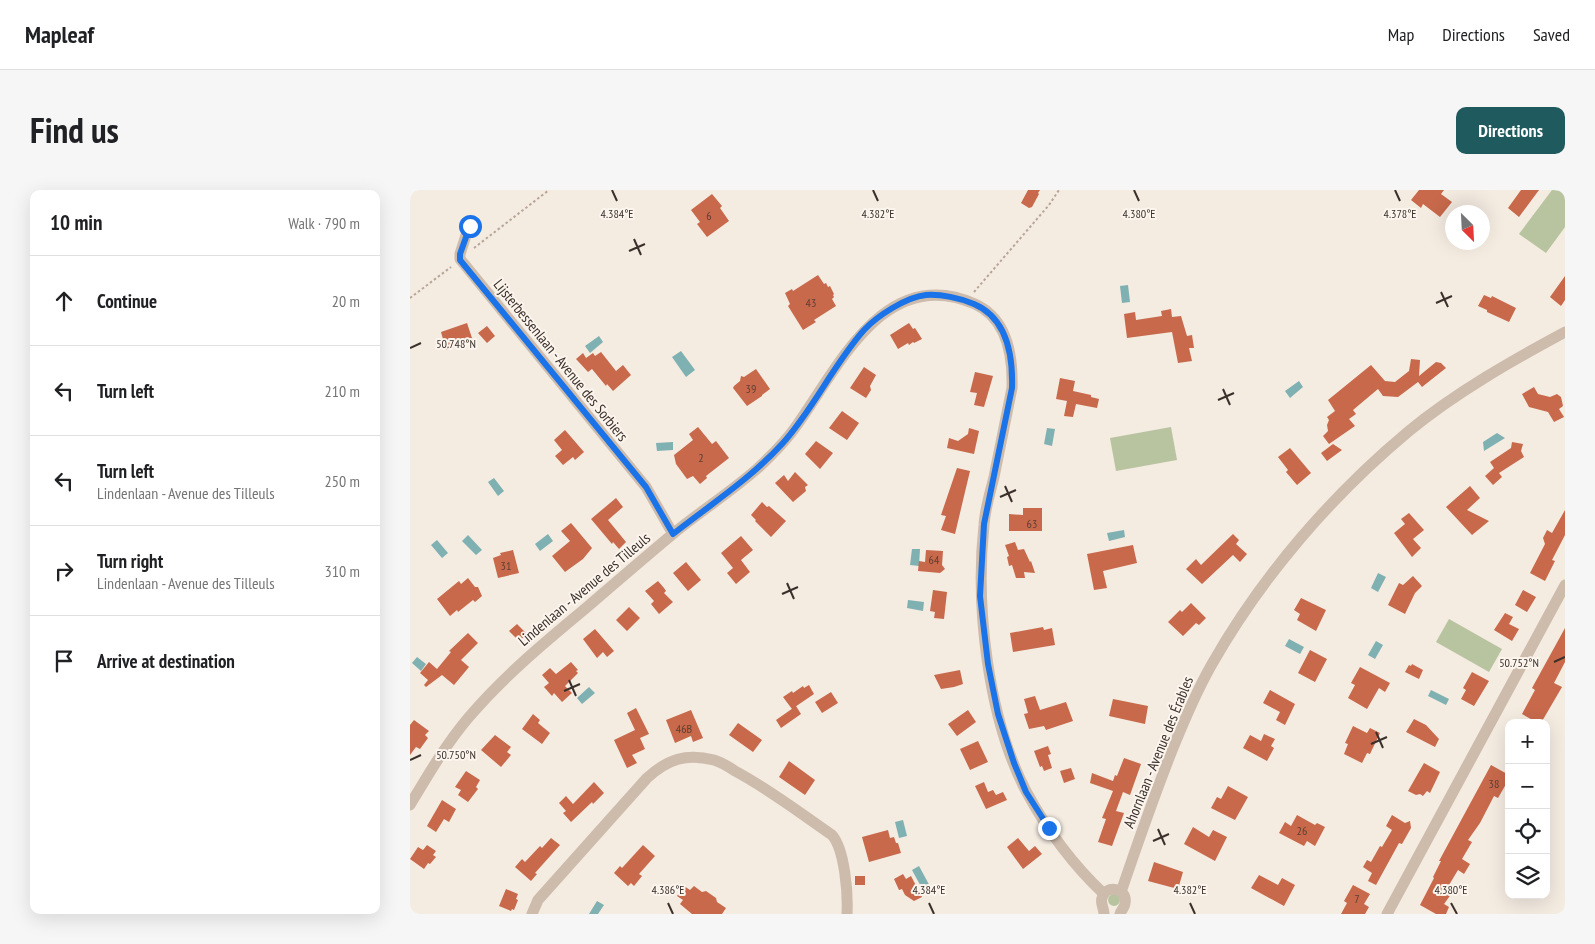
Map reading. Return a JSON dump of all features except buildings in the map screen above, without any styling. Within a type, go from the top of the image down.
[{"type":"street","points":[[460,260],[460,254],[470,226]]},
{"type":"street","name":"Lijsterbessenlaan - Avenue des Sorbiers","points":[[460,260],[646,487],[673,534]]},
{"type":"street","name":"Lindenlaan - Avenue des Tilleuls","points":[[410,805],[439,758],[468,718],[498,684],[673,534],[756,469],[782,444],[865,329],[884,313],[906,302],[925,295],[946,296],[967,300],[980,306],[994,317],[1004,332],[1013,368],[1012,388],[984,524],[980,596],[988,664],[998,714],[1026,792],[1049,828],[1086,877],[1104,894]]},
{"type":"street","name":"Ahornlaan - Avenue des Érables","points":[[1104,894],[1102,899],[1104,912],[1120,912],[1126,901],[1121,892],[1149,807],[1187,714],[1212,664],[1243,615],[1281,563],[1326,511],[1364,472],[1410,431],[1462,393],[1529,351],[1565,332]]},
{"type":"street","points":[[1386,914],[1565,585]]},
{"type":"street","points":[[532,914],[538,900],[647,778],[666,762],[680,758],[698,758],[716,760],[747,777],[832,835],[838,842],[842,855],[847,914]]},
{"type":"street","points":[[1104,894],[1109,890],[1115,889],[1121,892]]},
{"type":"path","points":[[410,298],[549,190]]},
{"type":"path","points":[[967,300],[1049,205],[1059,190]]},
{"type":"green space","points":[[1552,190],[1565,191],[1565,227],[1546,253],[1519,234]]},
{"type":"green space","points":[[1171,427],[1177,460],[1116,471],[1110,438]]},
{"type":"green space","points":[[1449,619],[1502,649],[1489,672],[1436,642]]},
{"type":"green space","points":[[1112,894],[1116,894],[1120,900],[1116,906],[1112,906],[1108,902],[1108,898]]},
{"type":"water","points":[[1128,285],[1130,302],[1122,303],[1120,286]]},
{"type":"water","points":[[599,336],[603,342],[590,353],[585,346]]},
{"type":"water","points":[[681,351],[695,370],[686,377],[672,357]]},
{"type":"water","points":[[1299,381],[1303,387],[1290,398],[1285,391]]},
{"type":"water","points":[[1047,428],[1055,429],[1052,446],[1044,444]]},
{"type":"water","points":[[1497,433],[1505,438],[1484,451],[1483,442]]},
{"type":"water","points":[[673,442],[673,450],[657,451],[656,443]]},
{"type":"water","points":[[494,478],[504,491],[498,496],[488,482]]},
{"type":"water","points":[[1124,530],[1125,537],[1109,541],[1107,533]]},
{"type":"water","points":[[548,534],[553,541],[540,551],[535,544]]},
{"type":"water","points":[[468,535],[482,550],[476,555],[462,541]]},
{"type":"water","points":[[437,540],[448,553],[442,558],[431,545]]},
{"type":"water","points":[[912,549],[920,549],[919,566],[910,565]]},
{"type":"water","points":[[1378,573],[1386,577],[1378,592],[1371,588]]},
{"type":"water","points":[[908,600],[924,602],[923,611],[907,608]]},
{"type":"water","points":[[1289,639],[1304,647],[1300,654],[1285,646]]},
{"type":"water","points":[[1376,641],[1383,645],[1375,659],[1368,655]]},
{"type":"water","points":[[417,657],[426,664],[421,671],[412,663]]},
{"type":"water","points":[[589,687],[595,693],[582,704],[577,698]]},
{"type":"water","points":[[1431,690],[1449,699],[1446,705],[1428,696]]},
{"type":"water","points":[[903,820],[907,836],[899,838],[895,822]]},
{"type":"water","points":[[919,866],[932,890],[925,894],[912,870]]},
{"type":"water","points":[[597,901],[604,905],[598,914],[589,914]]},
{"type":"route","points":[[470,226],[460,254],[460,260],[646,487],[673,534],[756,469],[782,444],[796,427],[843,357],[865,329],[884,313],[925,295],[967,300],[980,306],[994,317],[1004,332],[1010,351],[1013,368],[1012,388],[984,524],[980,596],[988,664],[998,714],[1026,792],[1049,828]]}]
